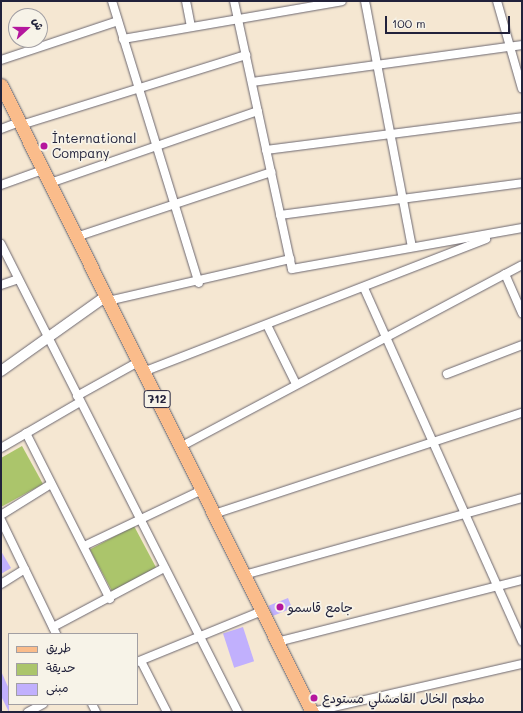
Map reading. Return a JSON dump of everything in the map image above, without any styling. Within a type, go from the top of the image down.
[{"type":"main road","name":"712","points":[[1,85],[312,712]]},
{"type":"street","points":[[112,1],[199,283]]},
{"type":"street","points":[[186,1],[191,27]]},
{"type":"street","points":[[234,1],[292,268],[522,228]]},
{"type":"street","points":[[123,39],[342,1]]},
{"type":"street","points":[[365,1],[412,247]]},
{"type":"street","points":[[496,1],[522,89]]},
{"type":"street","points":[[1,60],[118,21]]},
{"type":"street","points":[[252,82],[378,66],[522,45]]},
{"type":"street","points":[[1,129],[138,89],[246,55]]},
{"type":"street","points":[[50,183],[156,144],[258,111]]},
{"type":"street","points":[[266,150],[522,117]]},
{"type":"street","points":[[1,185],[43,170]]},
{"type":"street","points":[[76,237],[271,172]]},
{"type":"street","points":[[280,215],[522,183]]},
{"type":"street","points":[[1,448],[79,399],[141,367],[267,325],[364,288],[501,232]]},
{"type":"street","points":[[1,244],[46,339],[79,399],[198,636],[238,712]]},
{"type":"street","points":[[1,371],[107,299],[199,283],[290,259]]},
{"type":"street","points":[[180,446],[522,265]]},
{"type":"street","points":[[505,274],[522,313]]},
{"type":"street","points":[[1,285],[18,279]]},
{"type":"street","points":[[364,288],[434,441],[522,641]]},
{"type":"street","points":[[267,325],[296,384]]},
{"type":"street","points":[[447,374],[522,345]]},
{"type":"street","points":[[214,514],[522,413]]},
{"type":"street","points":[[26,433],[110,599]]},
{"type":"street","points":[[1,515],[51,484]]},
{"type":"street","points":[[84,546],[139,518],[202,490]]},
{"type":"street","points":[[244,575],[467,516],[522,498]]},
{"type":"street","points":[[1,520],[55,631],[164,568]]},
{"type":"street","points":[[1,584],[25,569]]},
{"type":"street","points":[[277,642],[522,580]]},
{"type":"street","points":[[167,712],[139,662],[198,636],[262,611]]},
{"type":"street","points":[[312,712],[522,664]]},
{"type":"street","points":[[28,712],[41,705]]},
{"type":"green space","points":[[22,446],[43,484],[1,507],[1,458]]},
{"type":"green space","points":[[134,526],[156,567],[112,591],[90,549]]},
{"type":"building","points":[[1,551],[11,568],[1,574]]},
{"type":"building","name":"جامع قاسمو","points":[[288,598],[292,608],[273,616],[269,606]]},
{"type":"building","points":[[243,627],[254,661],[234,668],[223,633]]},
{"type":"building","points":[[1,671],[8,687],[9,712],[1,696]]},
{"type":"place","name":"İnternational Company","points":[[44,146]]},
{"type":"place","name":"جامع قاسمو","points":[[280,607]]},
{"type":"place","name":"مطعم الخال القامشلي مستودع","points":[[314,698]]}]
